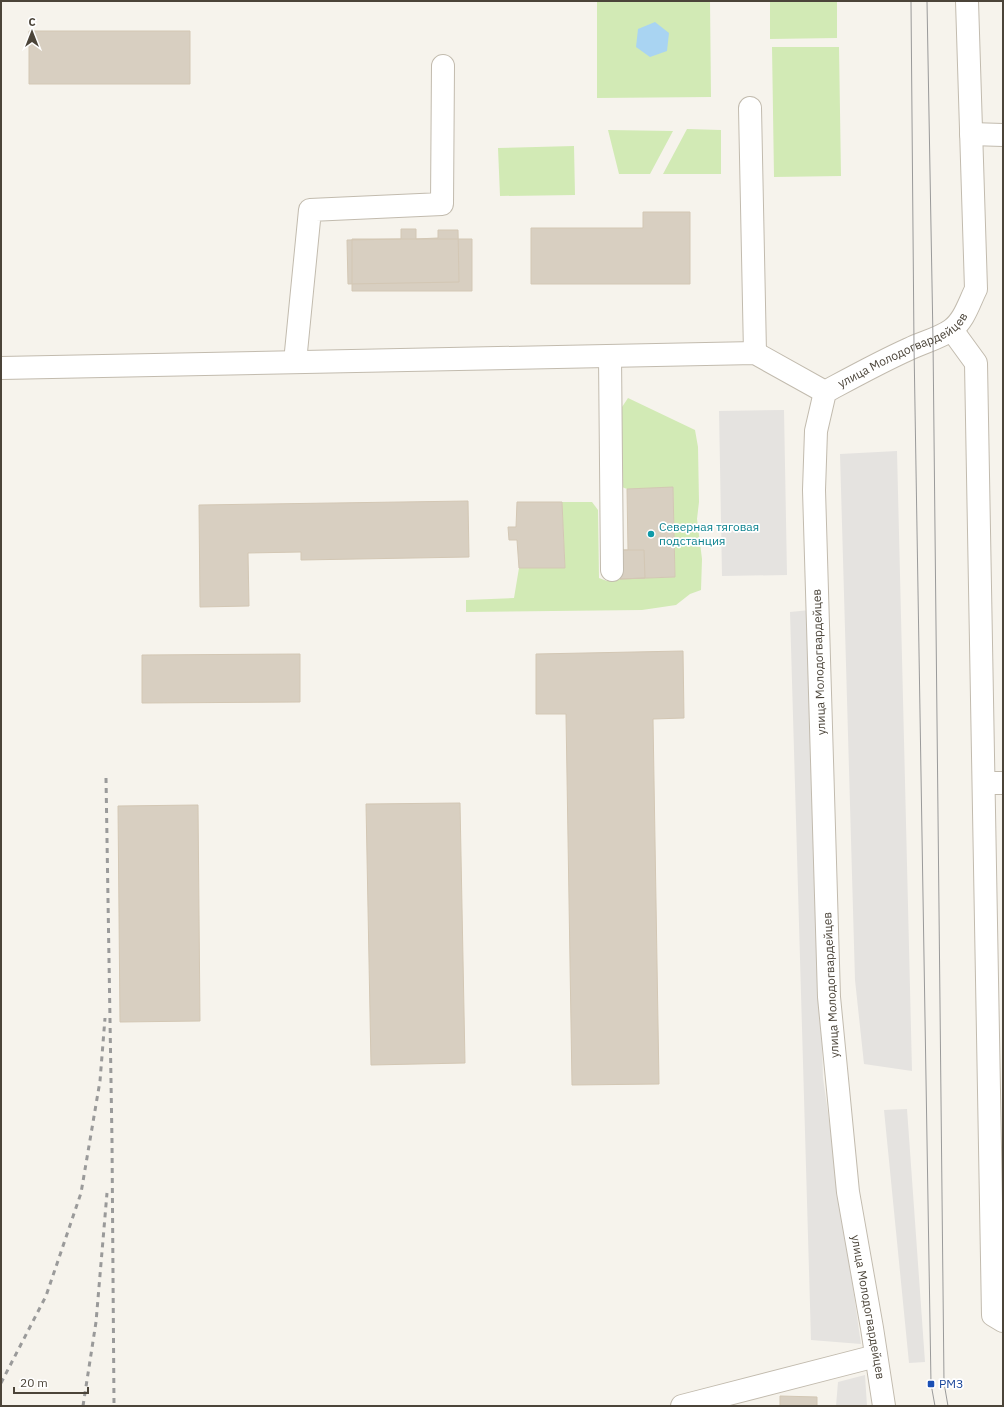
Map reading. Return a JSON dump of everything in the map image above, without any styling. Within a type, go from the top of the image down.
[{"type":"street","name":"улица Молодогвардейцев","points":[[884,1406],[848,1192],[829,997],[814,490],[816,431],[825,392],[873,365],[914,346],[933,340],[952,330],[965,313],[976,289],[967,1]]},
{"type":"street","points":[[295,362],[310,210],[442,204],[443,66]]},
{"type":"street","points":[[750,108],[755,353]]},
{"type":"street","points":[[971,134],[1003,135]]},
{"type":"street","points":[[952,330],[976,363],[993,783],[997,1236],[993,1315],[1003,1321]]},
{"type":"street","points":[[1,368],[755,353],[825,392]]},
{"type":"street","points":[[610,356],[612,570]]},
{"type":"street","points":[[682,1406],[876,1356]]},
{"type":"green space","points":[[597,1],[710,1],[711,97],[597,98]]},
{"type":"green space","points":[[770,1],[837,1],[837,38],[770,39]]},
{"type":"green space","points":[[772,47],[839,47],[841,176],[774,177]]},
{"type":"green space","points":[[687,129],[721,130],[721,174],[663,174]]},
{"type":"green space","points":[[608,130],[673,131],[650,174],[619,174]]},
{"type":"green space","points":[[574,146],[575,195],[500,196],[498,148]]},
{"type":"green space","points":[[628,398],[695,430],[698,447],[699,502],[697,519],[702,559],[701,590],[690,594],[676,605],[642,610],[466,612],[466,600],[514,598],[519,568],[565,568],[562,502],[592,502],[598,510],[599,578],[607,581],[620,579],[675,577],[673,488],[627,489],[622,487],[622,407]]},
{"type":"shaded area","points":[[784,410],[787,575],[722,576],[719,411]]},
{"type":"shaded area","points":[[897,451],[912,1071],[864,1064],[855,980],[840,454]]},
{"type":"shaded area","points":[[810,610],[823,1078],[861,1344],[811,1340],[790,612]]},
{"type":"shaded area","points":[[907,1109],[925,1362],[909,1363],[884,1110]]},
{"type":"shaded area","points":[[865,1375],[867,1406],[836,1406],[838,1382]]},
{"type":"water","points":[[655,22],[669,33],[667,51],[650,57],[636,47],[638,29]]},
{"type":"building","points":[[29,31],[190,31],[190,84],[29,84]]},
{"type":"building","points":[[643,212],[690,212],[690,284],[531,284],[531,228],[643,228]]},
{"type":"building","points":[[401,229],[416,229],[416,239],[438,238],[438,230],[458,230],[459,282],[348,284],[347,240],[401,239]]},
{"type":"building","points":[[352,239],[472,239],[472,291],[352,291]]},
{"type":"building","name":"Северная тяговая подстанция","points":[[673,487],[675,577],[620,579],[619,550],[628,550],[627,489]]},
{"type":"building","points":[[468,501],[469,557],[301,560],[301,552],[248,553],[249,606],[200,607],[199,505]]},
{"type":"building","points":[[517,502],[562,502],[565,568],[519,568],[517,540],[509,540],[508,527],[516,527]]},
{"type":"building","points":[[619,550],[644,550],[645,578],[620,579]]},
{"type":"building","points":[[683,651],[684,718],[653,719],[659,1084],[572,1085],[566,714],[536,714],[536,654]]},
{"type":"building","points":[[300,654],[300,702],[142,703],[142,655]]},
{"type":"building","points":[[460,803],[465,1063],[371,1065],[366,804]]},
{"type":"building","points":[[198,805],[200,1021],[120,1022],[118,806]]},
{"type":"building","points":[[780,1396],[817,1397],[817,1406],[780,1406]]},
{"type":"tram line","points":[[911,1],[914,346],[931,1384],[935,1406]]},
{"type":"tram line","points":[[927,1],[933,340],[944,1383],[948,1406]]},
{"type":"railway","points":[[106,778],[112,1141],[114,1406]]},
{"type":"railway","points":[[1,1383],[46,1296],[81,1193],[100,1081],[105,1018]]},
{"type":"railway","points":[[83,1406],[96,1322],[107,1193]]},
{"type":"place","name":"Северная тяговая подстанция","points":[[651,534]]},
{"type":"place","name":"РМЗ","points":[[931,1384]]}]
